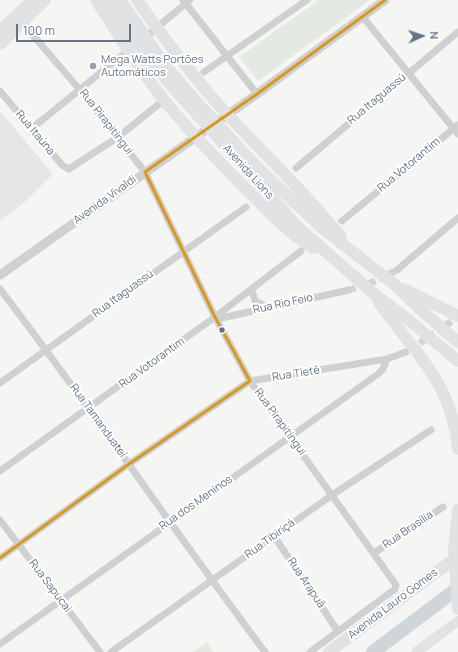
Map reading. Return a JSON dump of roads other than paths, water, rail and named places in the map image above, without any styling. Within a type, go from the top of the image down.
[{"type":"main road","points":[[0,44],[33,0]]},
{"type":"main road","points":[[0,31],[45,0]]},
{"type":"main road","points":[[96,0],[131,49],[164,100],[198,134],[264,208],[297,238],[344,267]]},
{"type":"main road","name":"Avenida Lions","points":[[107,0],[147,55],[201,121],[298,227],[373,293],[458,361]]},
{"type":"main road","name":"Avenida Lions","points":[[120,0],[165,65],[225,133],[292,202],[353,253],[394,284],[458,342]]},
{"type":"main road","points":[[137,0],[155,29],[225,115],[308,196],[353,253]]},
{"type":"main road","points":[[394,284],[458,316]]},
{"type":"main road","points":[[373,293],[435,376],[450,409],[458,448]]},
{"type":"main road","points":[[458,510],[456,565],[458,609]]},
{"type":"main road","name":"Avenida Lauro Gomes","points":[[329,652],[456,565]]},
{"type":"main road","name":"Avenida Lauro Gomes","points":[[342,652],[456,565]]},
{"type":"main road","points":[[416,652],[458,621]]},
{"type":"street","points":[[204,72],[307,0]]},
{"type":"street","name":"Avenida Vivaldi","points":[[0,275],[256,94],[385,0]]},
{"type":"street","points":[[31,129],[131,49],[186,1],[256,94]]},
{"type":"street","points":[[362,16],[456,129]]},
{"type":"street","name":"Rua Pirapitingui","points":[[19,19],[80,90],[145,172],[216,318],[250,381],[396,585],[395,589],[338,630]]},
{"type":"street","name":"Rua Itaguassú","points":[[296,168],[458,32]]},
{"type":"street","name":"Rua Itaúna","points":[[0,91],[66,168],[73,168],[118,137]]},
{"type":"street","points":[[118,137],[164,100]]},
{"type":"street","name":"Rua Votorantim","points":[[342,221],[456,129]]},
{"type":"street","name":"Rua Itaguassú","points":[[0,383],[246,207]]},
{"type":"street","points":[[397,270],[458,218]]},
{"type":"street","name":"Rua Votorantim","points":[[0,471],[216,318],[301,251]]},
{"type":"street","name":"Rua Tamanduateí","points":[[0,289],[90,408],[169,522],[265,652]]},
{"type":"street","points":[[252,289],[255,301],[267,307]]},
{"type":"street","name":"Rua Rio Feio","points":[[216,318],[349,290]]},
{"type":"street","name":"Rua Tietê","points":[[0,558],[20,545],[129,464],[250,381],[387,359],[406,352]]},
{"type":"street","name":"Rua dos Meninos","points":[[0,644],[378,374],[383,369],[387,359]]},
{"type":"street","name":"Rua Tibiriçá","points":[[111,652],[332,495],[431,430]]},
{"type":"street","name":"Rua Brasília","points":[[374,553],[443,507]]},
{"type":"street","name":"Rua Sapucai","points":[[0,520],[100,652]]},
{"type":"street","name":"Rua Arapuã","points":[[274,536],[338,630]]},
{"type":"street","points":[[310,652],[338,630]]},
{"type":"waterway","points":[[373,652],[458,588]]},
{"type":"tunnel","points":[[349,290],[373,282],[397,270]]},
{"type":"tunnel","points":[[411,349],[458,317]]},
{"type":"place","name":"Mega Watts Portões Automáticos","points":[[93,66]]}]
